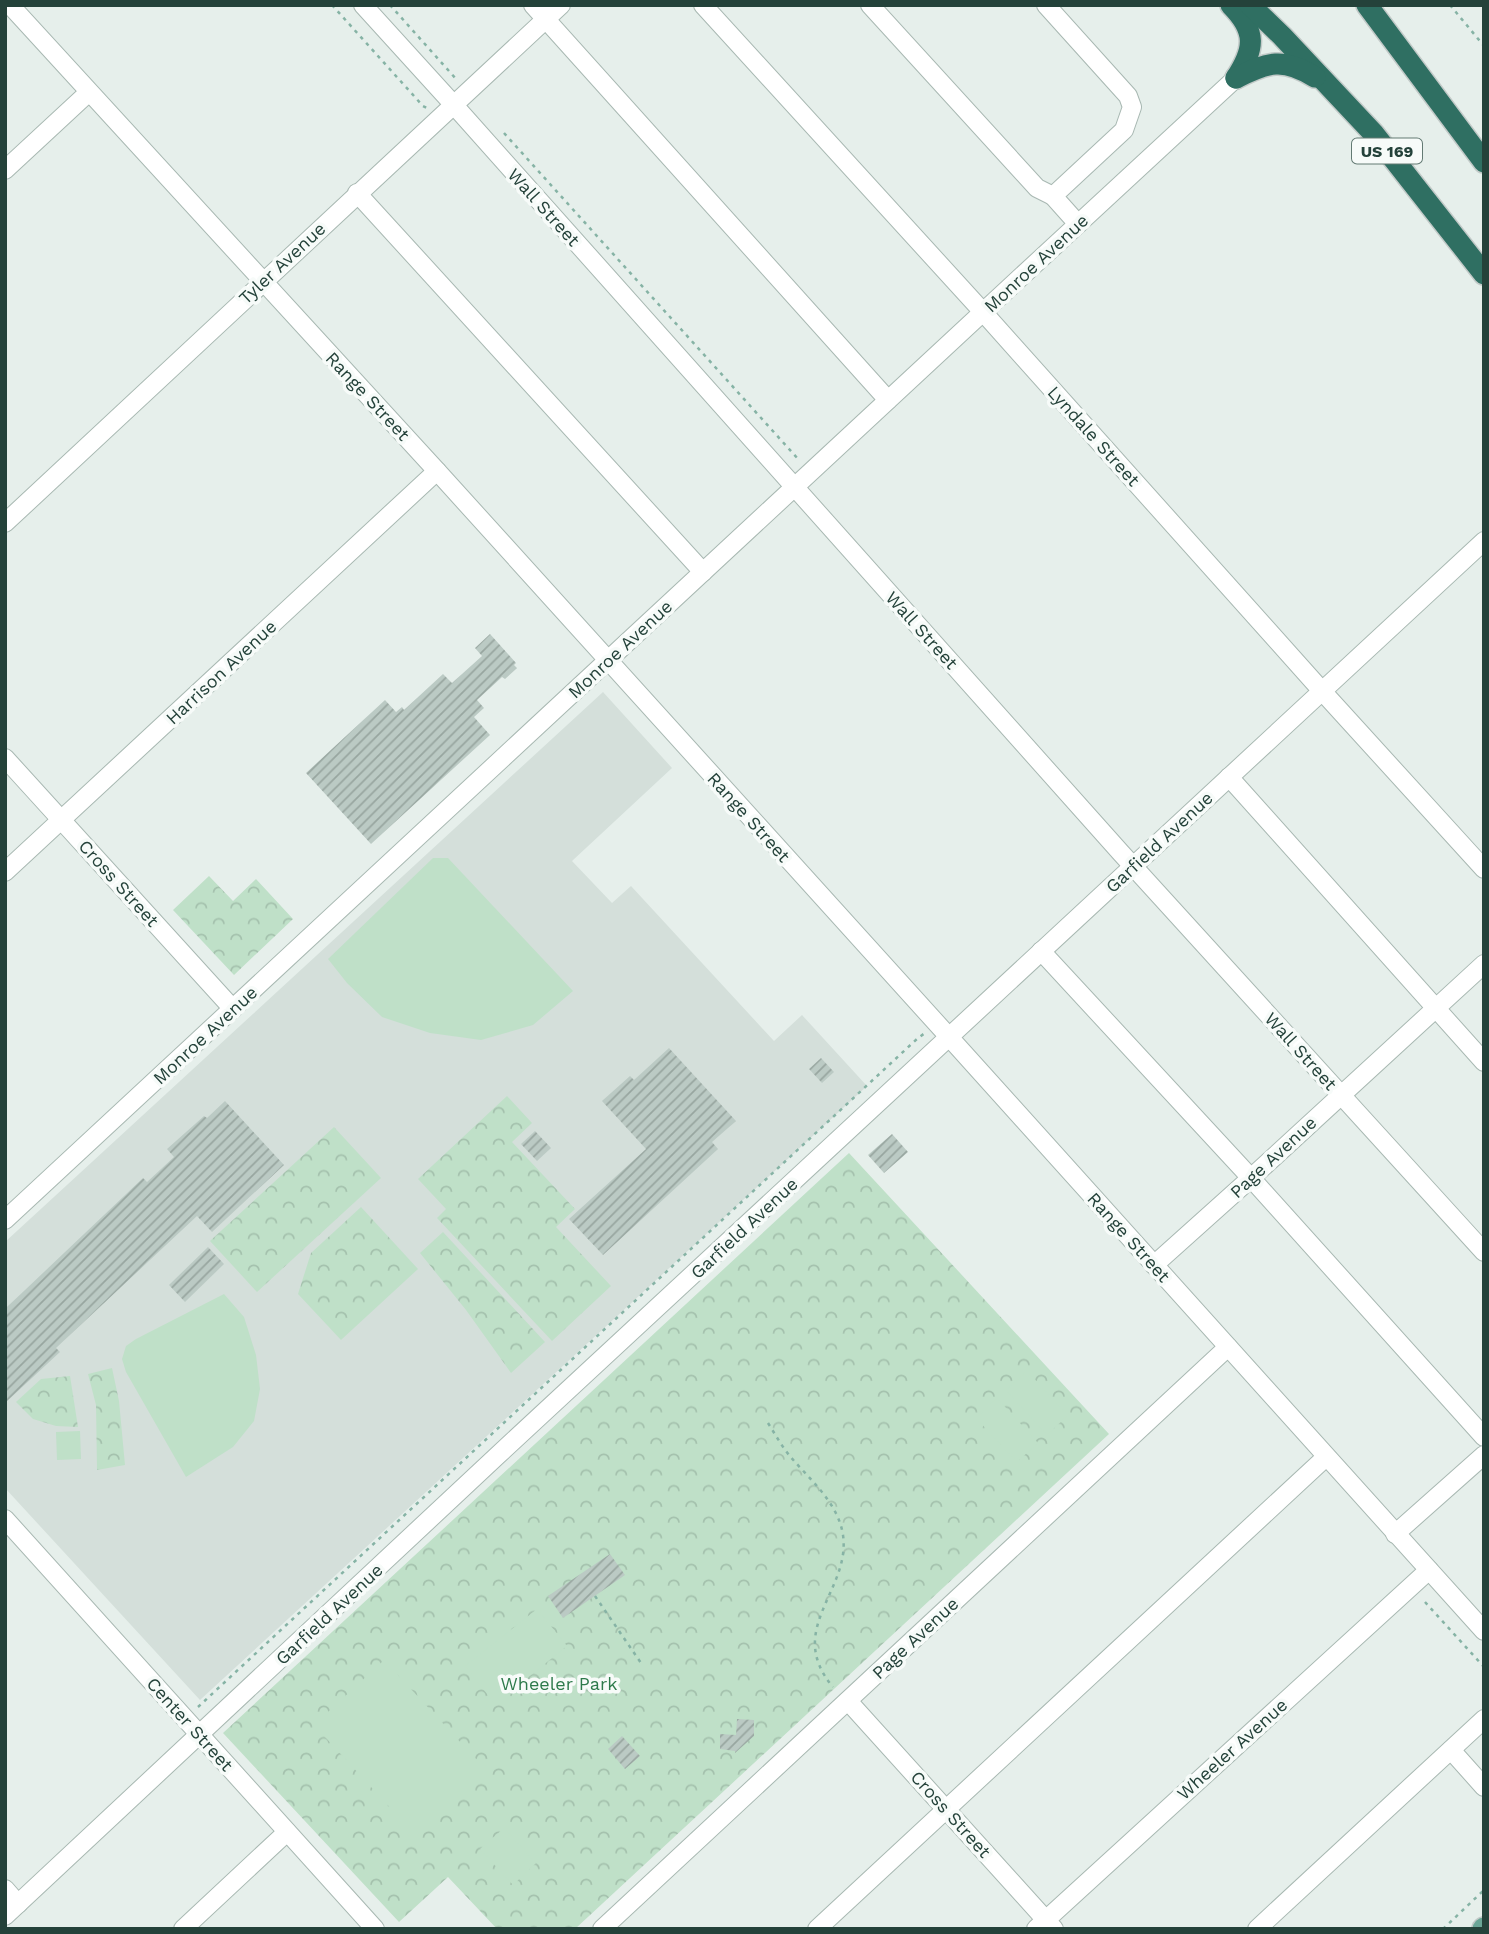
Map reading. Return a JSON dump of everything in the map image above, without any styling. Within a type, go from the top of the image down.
[{"type":"highway","points":[[1231,5],[1248,26],[1251,38],[1247,62],[1236,78]]},
{"type":"highway","name":"US 169","points":[[1250,5],[1283,36],[1374,134],[1484,274]]},
{"type":"highway","points":[[1367,5],[1484,162]]},
{"type":"highway","points":[[1236,78],[1256,68],[1282,62],[1305,71],[1334,90]]},
{"type":"street","name":"Range Street","points":[[10,5],[437,471],[1484,1632]]},
{"type":"street","name":"Wall Street","points":[[363,5],[799,482],[1133,866],[1484,1252]]},
{"type":"street","name":"Tyler Avenue","points":[[5,523],[453,104],[539,12],[561,5]]},
{"type":"street","name":"Lyndale Street","points":[[703,5],[1484,869]]},
{"type":"street","points":[[870,5],[1037,188],[1053,196],[1078,224]]},
{"type":"street","points":[[1046,5],[1128,96],[1132,107],[1124,130],[1053,196]]},
{"type":"street","points":[[539,12],[888,400]]},
{"type":"street","name":"Monroe Avenue","points":[[5,1220],[1236,78]]},
{"type":"street","points":[[5,170],[88,93]]},
{"type":"street","points":[[357,193],[703,572]]},
{"type":"street","name":"Harrison Avenue","points":[[5,873],[437,471]]},
{"type":"street","name":"Garfield Avenue","points":[[12,1910],[518,1437],[944,1031],[1041,951],[1484,541]]},
{"type":"street","name":"Cross Street","points":[[5,758],[233,1009]]},
{"type":"street","points":[[1229,777],[1484,1062]]},
{"type":"street","points":[[1041,951],[1251,1178],[1484,1437]]},
{"type":"street","name":"Page Avenue","points":[[1154,1265],[1484,964]]},
{"type":"street","name":"Page Avenue","points":[[602,1929],[1228,1347]]},
{"type":"street","points":[[1395,1534],[1484,1455]]},
{"type":"street","points":[[817,1929],[1326,1457]]},
{"type":"street","name":"Center Street","points":[[5,1519],[186,1718],[371,1928]]},
{"type":"street","name":"Wheeler Avenue","points":[[1045,1926],[1429,1570]]},
{"type":"street","name":"Cross Street","points":[[848,1700],[946,1808],[1045,1926]]},
{"type":"street","points":[[1257,1929],[1484,1719]]},
{"type":"street","points":[[1451,1750],[1484,1787]]},
{"type":"street","points":[[183,1929],[287,1832]]},
{"type":"street","points":[[5,1889],[12,1910]]},
{"type":"path","points":[[332,5],[423,106],[439,117]]},
{"type":"path","points":[[1450,5],[1484,46]]},
{"type":"path","points":[[497,125],[799,460],[799,482]]},
{"type":"path","points":[[186,1718],[918,1038],[944,1031]]},
{"type":"path","points":[[768,1423],[790,1455],[821,1490],[843,1533],[843,1552],[835,1581],[818,1620],[815,1634],[817,1658],[833,1688]]},
{"type":"path","points":[[595,1596],[641,1663]]},
{"type":"path","points":[[1425,1602],[1484,1667]]},
{"type":"path","points":[[1443,1929],[1484,1891]]},
{"type":"shaded area","points":[[603,692],[672,768],[572,861],[612,903],[631,886],[774,1041],[802,1015],[867,1086],[200,1700],[5,1488],[5,1242]]},
{"type":"green space","points":[[433,858],[448,858],[573,991],[533,1025],[481,1040],[430,1033],[382,1017],[347,983],[328,959]]},
{"type":"green space","points":[[209,876],[233,901],[256,879],[293,919],[234,975],[173,910]]},
{"type":"green space","points":[[507,1096],[532,1123],[512,1142],[575,1209],[556,1227],[611,1286],[552,1341],[437,1218],[446,1209],[418,1179]]},
{"type":"green space","points":[[334,1127],[381,1178],[257,1292],[210,1241]]},
{"type":"green space","name":"Wheeler Park","points":[[849,1153],[1109,1434],[575,1929],[497,1929],[448,1877],[399,1922],[223,1733]]},
{"type":"green space","points":[[361,1207],[418,1269],[341,1340],[298,1294],[311,1253]]},
{"type":"green space","points":[[443,1232],[545,1342],[511,1373],[466,1310],[420,1253]]},
{"type":"green space","points":[[224,1294],[244,1317],[256,1355],[260,1389],[254,1421],[233,1447],[186,1477],[126,1372],[122,1359],[126,1346],[136,1339]]},
{"type":"green space","points":[[112,1368],[119,1401],[125,1465],[97,1470],[96,1405],[88,1374]]},
{"type":"green space","points":[[1027,1371],[1068,1415],[1047,1435],[1006,1390]]},
{"type":"green space","points":[[70,1376],[78,1427],[56,1426],[33,1419],[16,1402],[41,1379]]},
{"type":"green space","points":[[997,1398],[1038,1443],[1017,1462],[976,1418]]},
{"type":"green space","points":[[80,1431],[81,1459],[57,1460],[56,1432]]},
{"type":"green space","points":[[537,1609],[567,1646],[495,1704],[465,1666]]},
{"type":"green space","points":[[384,1660],[489,1773],[418,1838],[314,1725]]},
{"type":"green space","points":[[504,1828],[536,1863],[513,1885],[480,1849]]},
{"type":"building","points":[[490,634],[516,663],[514,665],[517,668],[505,679],[502,677],[477,700],[484,708],[474,717],[490,735],[371,844],[306,773],[385,700],[396,712],[402,707],[404,710],[443,674],[452,683],[482,656],[475,648]]},
{"type":"building","points":[[669,1048],[736,1121],[712,1142],[718,1149],[603,1255],[569,1219],[646,1149],[602,1101],[630,1076],[634,1080]]},
{"type":"building","points":[[821,1058],[834,1072],[822,1083],[809,1069]]},
{"type":"building","points":[[225,1101],[284,1165],[212,1232],[197,1216],[56,1348],[60,1352],[5,1403],[5,1309],[143,1178],[147,1182],[174,1157],[167,1149]]},
{"type":"building","points":[[535,1131],[551,1148],[537,1161],[521,1144]]},
{"type":"building","points":[[892,1134],[908,1152],[884,1173],[868,1155]]},
{"type":"building","points":[[208,1247],[224,1264],[185,1302],[169,1285]]},
{"type":"building","points":[[610,1554],[625,1575],[563,1618],[548,1596]]},
{"type":"building","points":[[737,1719],[754,1720],[754,1736],[735,1753],[720,1749],[720,1734],[736,1735]]},
{"type":"building","points":[[622,1736],[640,1756],[625,1769],[608,1749]]}]
